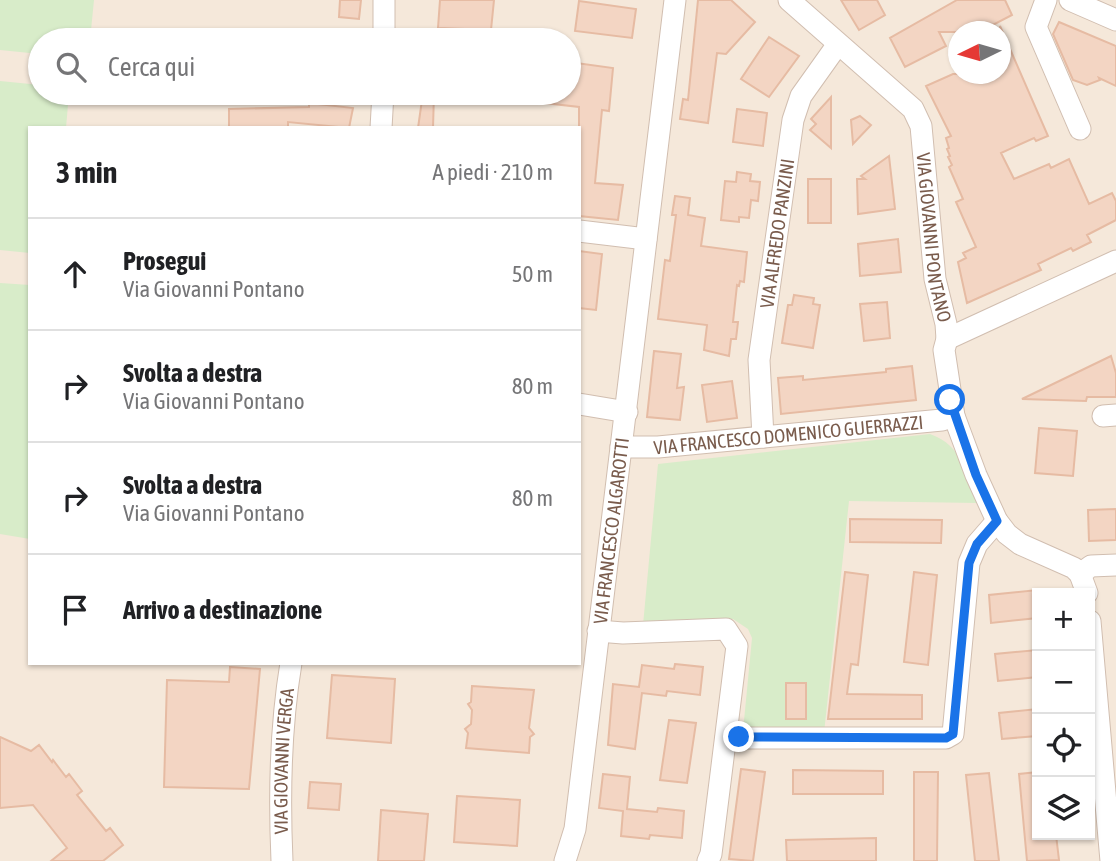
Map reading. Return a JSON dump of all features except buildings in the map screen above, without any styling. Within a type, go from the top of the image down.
[{"type":"street","points":[[384,0],[384,28]]},
{"type":"street","name":"VIA FRANCESCO ALGAROTTI","points":[[566,861],[575,829],[597,631],[676,0]]},
{"type":"street","name":"VIA GIOVANNI PONTANO","points":[[789,0],[914,109],[918,116],[922,134],[935,279],[944,310],[947,339],[944,350],[954,416],[997,521]]},
{"type":"street","points":[[1046,0],[1036,27],[1080,129]]},
{"type":"street","points":[[1070,0],[1116,20]]},
{"type":"street","name":"VIA ALFREDO PANZINI","points":[[763,437],[759,360],[793,120],[801,96],[838,44]]},
{"type":"street","points":[[381,126],[382,105]]},
{"type":"street","points":[[581,231],[646,239]]},
{"type":"street","points":[[947,339],[1116,261]]},
{"type":"street","points":[[581,404],[626,412]]},
{"type":"street","name":"VIA FRANCESCO DOMENICO GUERRAZZI","points":[[621,447],[658,447],[942,420],[954,416]]},
{"type":"street","points":[[726,738],[946,738],[953,734],[972,555],[977,544],[997,521],[1007,534],[1020,544],[1065,564],[1083,584],[1091,566],[1116,565]]},
{"type":"street","points":[[972,555],[985,549],[1020,544]]},
{"type":"street","points":[[597,631],[623,633],[726,629],[737,646],[708,861]]},
{"type":"street","points":[[1095,648],[1107,712],[1112,860]]},
{"type":"street","name":"VIA GIOVANNI VERGA","points":[[282,861],[281,755],[285,698],[291,665]]},
{"type":"shaded area","points":[[0,0],[1116,0],[1116,861],[0,861]]},
{"type":"green space","points":[[0,0],[94,0],[91,28],[28,28],[28,53],[0,50]]},
{"type":"green space","points":[[0,81],[28,84],[28,105],[68,105],[66,126],[28,126],[28,253],[0,250]]},
{"type":"green space","points":[[0,283],[28,285],[28,539],[0,534]]},
{"type":"green space","points":[[930,434],[941,439],[956,453],[977,503],[849,501],[824,733],[743,731],[752,638],[748,629],[733,619],[643,625],[658,464]]},
{"type":"route","points":[[739,737],[946,738],[953,734],[969,563],[977,544],[997,521],[976,475],[950,400]]}]
